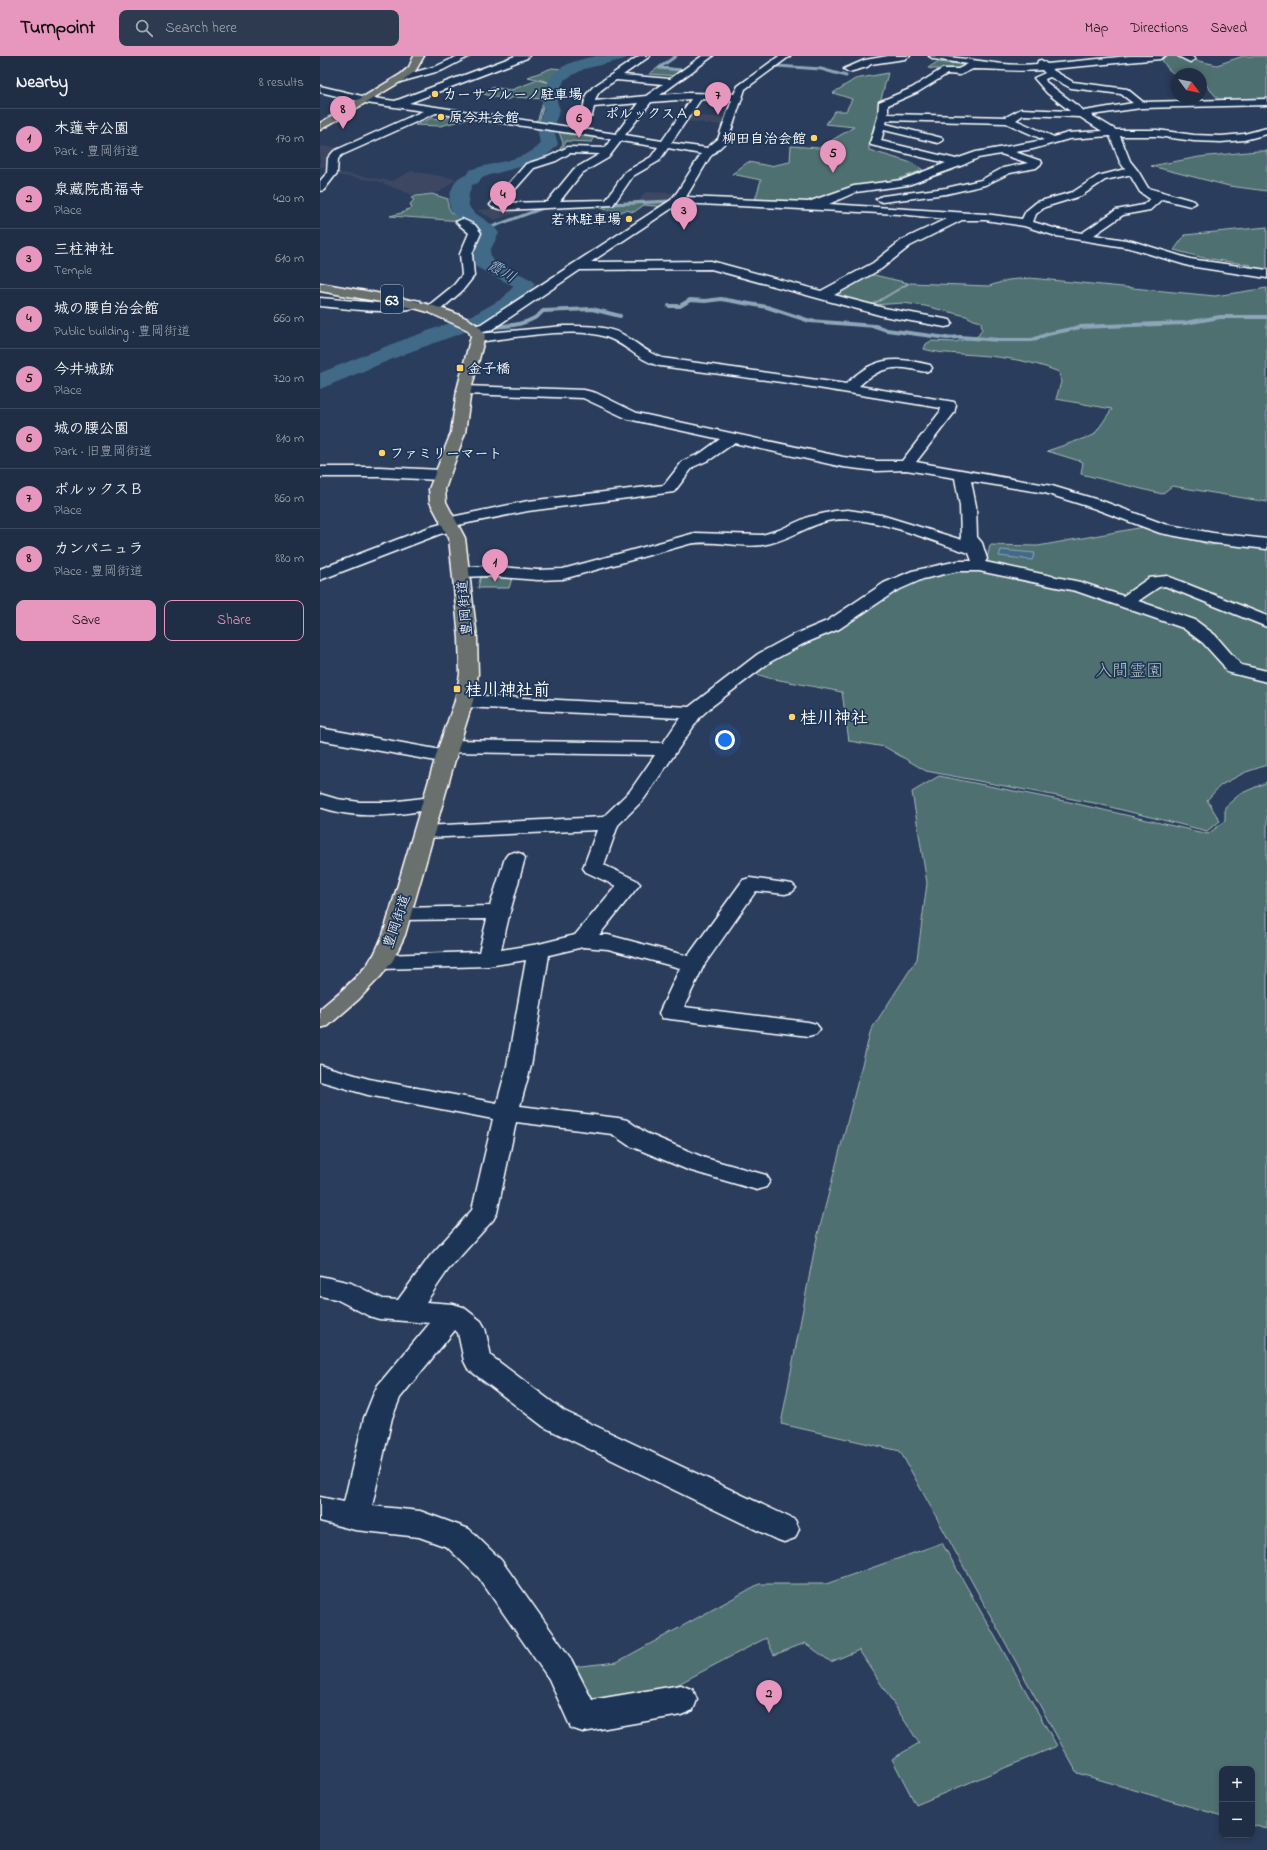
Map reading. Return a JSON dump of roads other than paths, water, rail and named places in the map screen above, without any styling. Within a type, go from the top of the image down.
[{"type":"main road","points":[[320,127],[400,79],[413,68],[419,56]]},
{"type":"main road","name":"63","points":[[320,287],[415,304],[433,309],[471,329]]},
{"type":"main road","name":"豊岡街道","points":[[320,1021],[348,998],[380,962],[394,935],[432,803],[464,701],[469,674],[468,638],[457,538],[438,502],[437,489],[440,475],[453,448],[458,433],[471,329]]},
{"type":"street","points":[[400,79],[440,68],[466,56]]},
{"type":"street","points":[[396,104],[524,56]]},
{"type":"street","points":[[574,130],[587,115],[591,95],[599,86],[645,56]]},
{"type":"street","points":[[551,205],[578,171],[602,158],[609,151],[649,99],[708,56]]},
{"type":"street","points":[[471,329],[486,326],[667,209],[677,200],[709,152],[724,140],[743,86],[785,56]]},
{"type":"street","points":[[849,69],[864,65],[868,62],[905,56]]},
{"type":"street","points":[[934,56],[1018,69],[1047,70],[1160,56]]},
{"type":"street","points":[[1039,56],[1037,59],[1047,70],[1071,85],[1124,91],[1140,105]]},
{"type":"street","points":[[853,58],[868,62]]},
{"type":"street","points":[[959,163],[875,143],[881,122],[883,104],[915,90],[945,71],[960,72],[971,66],[996,66]]},
{"type":"street","points":[[1047,70],[1039,78],[1040,82],[1081,114],[1114,133],[1125,162],[1133,170],[1144,190],[1157,199],[1146,208],[1120,212],[1085,236]]},
{"type":"street","points":[[613,77],[672,82]]},
{"type":"street","points":[[599,86],[614,88]]},
{"type":"street","points":[[320,89],[366,100],[556,126],[709,152]]},
{"type":"street","points":[[636,90],[659,92]]},
{"type":"street","points":[[589,104],[698,96],[738,97]]},
{"type":"street","points":[[609,151],[568,150],[552,159],[530,166],[496,205],[504,207],[609,203],[629,174],[653,161],[698,96]]},
{"type":"street","points":[[1008,120],[1021,112],[1081,114],[1140,105],[1267,102]]},
{"type":"street","points":[[1218,103],[1228,115]]},
{"type":"street","points":[[320,188],[330,178],[333,168],[333,157],[340,151],[434,110]]},
{"type":"street","points":[[881,122],[1008,120],[1053,140]]},
{"type":"street","points":[[881,122],[939,140]]},
{"type":"street","points":[[800,206],[825,201],[854,189],[904,183],[959,163],[976,155],[1004,151],[1068,136],[1114,133],[1157,133],[1194,138],[1222,139],[1244,137],[1267,131]]},
{"type":"street","points":[[844,192],[876,200],[922,195],[985,182],[1007,170],[1032,166],[1036,163],[1004,151]]},
{"type":"street","points":[[320,168],[333,168]]},
{"type":"street","points":[[1025,222],[1028,220],[1029,215],[1039,206],[1078,193],[1100,179],[1133,170]]},
{"type":"street","points":[[1150,194],[1190,203]]},
{"type":"street","points":[[677,200],[800,206],[959,217],[985,217],[1025,222],[1056,232],[1085,236],[1139,247],[1189,262],[1267,274]]},
{"type":"street","points":[[822,296],[877,266],[906,243],[959,217]]},
{"type":"street","points":[[433,309],[458,288],[468,276],[466,254],[467,249],[474,240],[475,233],[471,226],[462,222]]},
{"type":"street","points":[[580,266],[710,265],[883,312],[945,323]]},
{"type":"street","points":[[320,302],[375,306],[415,304]]},
{"type":"street","points":[[471,329],[538,332],[594,331],[608,333],[622,339],[645,358],[660,362],[850,388],[949,405],[947,413],[906,465]]},
{"type":"street","points":[[850,388],[864,373],[888,364],[902,363],[925,368]]},
{"type":"street","points":[[464,390],[584,394],[606,402],[633,416],[731,438],[842,462],[877,466],[906,465],[1066,494],[1160,528],[1182,533],[1267,544]]},
{"type":"street","points":[[320,575],[450,525],[528,506],[670,489],[688,464],[706,456],[731,438]]},
{"type":"street","points":[[320,472],[379,472],[440,475]]},
{"type":"street","points":[[962,474],[968,506],[969,538],[974,543],[978,558]]},
{"type":"street","points":[[461,572],[473,570],[545,575],[563,574],[690,539],[761,540],[785,534],[810,521],[837,515],[860,516],[880,521],[978,558],[1080,587],[1189,624],[1209,639],[1231,663],[1233,668],[1267,677]]},
{"type":"street","points":[[584,940],[629,884],[593,868],[609,823],[637,795],[693,713],[764,658],[797,640],[833,625],[890,587],[906,579],[945,568],[958,566],[978,558]]},
{"type":"street","points":[[1125,602],[1155,582],[1167,581],[1267,622]]},
{"type":"street","points":[[464,701],[693,713]]},
{"type":"street","points":[[320,734],[448,752],[668,749]]},
{"type":"street","points":[[320,800],[329,804],[366,808],[401,808],[432,803]]},
{"type":"street","points":[[424,832],[609,823]]},
{"type":"street","points":[[488,959],[499,912],[515,858]]},
{"type":"street","points":[[785,888],[750,884],[693,964],[670,1013],[808,1029]]},
{"type":"street","points":[[400,914],[499,912]]},
{"type":"street","points":[[380,962],[488,959],[540,951],[584,940],[608,942],[693,964]]},
{"type":"street","points":[[405,1311],[439,1263],[484,1213],[506,1113],[519,1066],[540,951]]},
{"type":"street","points":[[320,1074],[368,1087],[506,1113],[618,1126],[637,1140],[697,1164],[757,1181]]},
{"type":"street","points":[[320,1286],[342,1290],[379,1309],[453,1314],[472,1328],[478,1362],[554,1419],[784,1529]]},
{"type":"street","points":[[355,1517],[378,1418],[388,1393],[453,1314]]},
{"type":"street","points":[[320,1509],[355,1517],[420,1524],[458,1538],[490,1569],[560,1669],[583,1717],[681,1700]]},
{"type":"waterway","name":"霞川","points":[[320,382],[384,354],[494,313],[515,299],[525,284],[483,263],[480,252],[489,233],[477,221],[460,210],[458,204],[459,195],[464,182],[472,179],[476,174],[528,159],[544,150],[549,144],[545,127],[552,110],[549,101],[558,77],[563,72],[578,65],[620,56]]},
{"type":"waterway","points":[[676,56],[659,68],[682,70]]},
{"type":"waterway","points":[[777,66],[821,69],[846,76]]},
{"type":"waterway","points":[[607,204],[669,201]]},
{"type":"waterway","points":[[486,229],[546,207]]},
{"type":"waterway","points":[[669,306],[680,306],[690,300],[705,301],[721,299],[767,307],[810,321],[875,326],[887,330],[947,338],[960,337],[999,340],[1032,340],[1048,334],[1080,327],[1185,323],[1220,317],[1267,317]]},
{"type":"waterway","points":[[491,327],[526,322],[538,316],[543,311],[592,309],[620,316]]},
{"type":"place","name":"カーサプルーノ駐車場","points":[[435,94]]},
{"type":"place","name":"ポルックスＡ","points":[[697,113]]},
{"type":"place","name":"ポルックスＢ","points":[[718,115]]},
{"type":"place","name":"原今井会館","points":[[441,117]]},
{"type":"place","name":"カンパニュラ","points":[[343,129]]},
{"type":"place","name":"城の腰公園","points":[[579,138]]},
{"type":"place","name":"柳田自治会館","points":[[814,138]]},
{"type":"place","name":"今井城跡","points":[[833,173]]},
{"type":"place","name":"城の腰自治会館","points":[[503,214]]},
{"type":"place","name":"若林駐車場","points":[[629,219]]},
{"type":"place","name":"三柱神社","points":[[684,230]]},
{"type":"place","name":"金子橋","points":[[460,368]]},
{"type":"place","name":"ファミリーマート","points":[[382,453]]},
{"type":"place","name":"木蓮寺公園","points":[[495,582]]},
{"type":"place","name":"桂川神社前","points":[[457,689]]},
{"type":"place","name":"桂川神社","points":[[792,717]]},
{"type":"place","name":"泉藏院髙福寺","points":[[769,1713]]},
{"type":"park label","name":"入間霊園","points":[[1129,670]]}]
